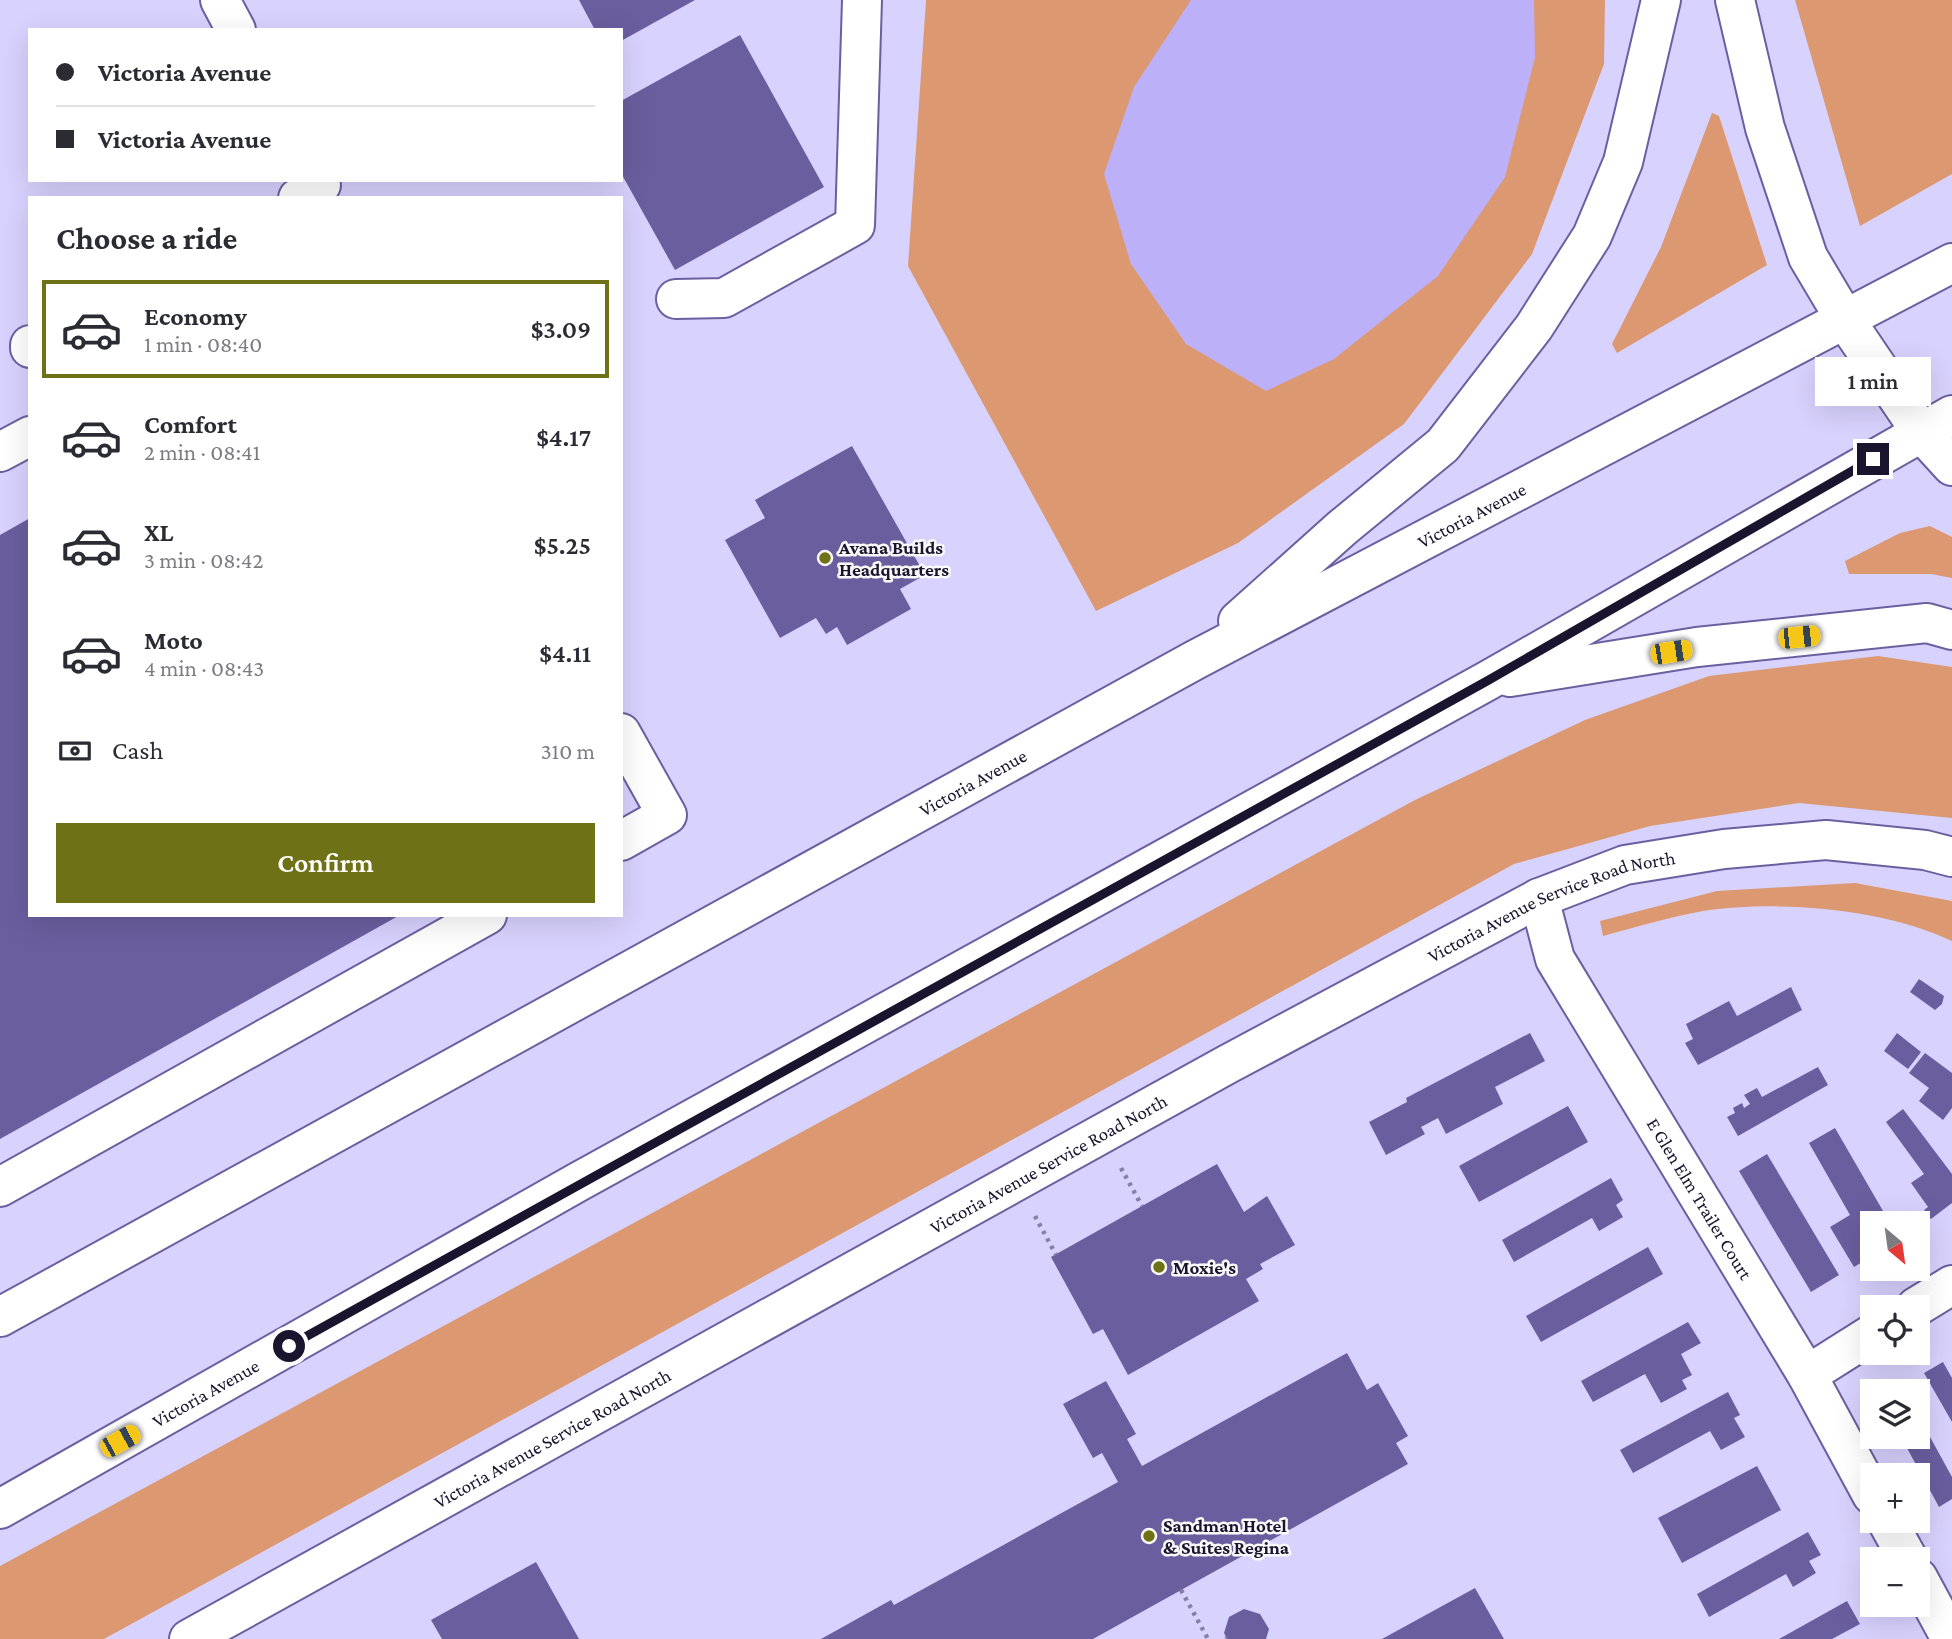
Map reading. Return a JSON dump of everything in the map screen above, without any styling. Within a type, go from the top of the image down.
[{"type":"main road","points":[[220,0],[235,28]]},
{"type":"main road","points":[[676,299],[724,298],[855,225],[862,0]]},
{"type":"main road","points":[[1195,660],[1342,528],[1443,445],[1534,327],[1592,236],[1623,162],[1661,0]]},
{"type":"main road","points":[[1735,0],[1765,128],[1808,257],[1846,321],[1937,424],[1952,466]]},
{"type":"main road","points":[[302,196],[321,185],[319,182]]},
{"type":"main road","name":"Victoria Avenue","points":[[0,1317],[1195,660],[1846,321],[1952,263]]},
{"type":"main road","name":"Victoria Avenue","points":[[0,1509],[578,1182],[1487,681],[1937,424]]},
{"type":"main road","points":[[0,452],[28,437]]},
{"type":"main road","points":[[1487,681],[1724,645],[1927,623],[1952,630]]},
{"type":"main road","points":[[623,737],[667,815],[623,840]]},
{"type":"main road","name":"Victoria Avenue Service Road North","points":[[189,1639],[1228,1064],[1539,898],[1625,865],[1724,849],[1826,840],[1925,850],[1952,857]]},
{"type":"main road","name":"E Glen Elm Trailer Court","points":[[1539,898],[1555,959],[1807,1375],[1860,1473]]},
{"type":"main road","points":[[0,1187],[483,917]]},
{"type":"main road","points":[[0,1333],[174,1220]]},
{"type":"main road","points":[[1930,1298],[1952,1285]]},
{"type":"main road","points":[[1807,1375],[1860,1342]]},
{"type":"main road","points":[[1930,1600],[1951,1639]]},
{"type":"path","points":[[1181,1590],[1208,1639]]},
{"type":"shaded area","points":[[926,0],[1605,0],[1604,64],[1532,254],[1404,424],[1238,543],[1096,611],[908,266]]},
{"type":"shaded area","points":[[1191,0],[1534,0],[1535,57],[1505,177],[1438,276],[1334,359],[1266,391],[1186,344],[1131,264],[1104,174],[1134,87]]},
{"type":"shaded area","points":[[1795,0],[1952,0],[1952,174],[1860,226]]},
{"type":"shaded area","points":[[1712,113],[1719,116],[1767,265],[1617,353],[1612,344],[1661,247]]},
{"type":"shaded area","points":[[1930,526],[1952,537],[1952,578],[1931,574],[1849,574],[1845,561],[1900,533]]},
{"type":"shaded area","points":[[1878,656],[1952,667],[1952,818],[1799,803],[1650,826],[1514,864],[104,1639],[0,1639],[0,1566],[1415,800],[1585,720],[1709,676]]},
{"type":"shaded area","points":[[1855,883],[1952,901],[1952,941],[1895,921],[1863,914],[1797,907],[1764,906],[1703,911],[1603,936],[1600,921],[1717,891]]},
{"type":"building","points":[[579,0],[695,0],[623,40],[623,28],[594,28]]},
{"type":"building","points":[[740,35],[824,187],[675,270],[623,177],[623,100]]},
{"type":"building","name":"Avana Builds Headquarters","points":[[852,446],[925,575],[900,589],[911,609],[847,645],[837,627],[826,634],[816,618],[780,638],[725,540],[765,518],[755,500]]},
{"type":"building","points":[[28,519],[28,917],[396,917],[0,1139],[0,535]]},
{"type":"building","points":[[1919,979],[1944,996],[1942,1004],[1935,1010],[1910,992]]},
{"type":"building","points":[[1791,987],[1802,1010],[1698,1065],[1685,1043],[1693,1039],[1686,1024],[1729,1001],[1737,1016]]},
{"type":"building","points":[[1530,1033],[1545,1061],[1495,1087],[1503,1104],[1446,1134],[1438,1118],[1421,1127],[1425,1134],[1386,1155],[1369,1122],[1407,1102],[1406,1098]]},
{"type":"building","points":[[1897,1033],[1921,1052],[1908,1069],[1884,1051]]},
{"type":"building","points":[[1925,1053],[1952,1073],[1952,1108],[1943,1120],[1919,1101],[1929,1088],[1909,1073]]},
{"type":"building","points":[[1818,1067],[1828,1085],[1738,1136],[1727,1117],[1735,1113],[1733,1108],[1742,1103],[1744,1108],[1750,1104],[1744,1095],[1757,1088],[1762,1097]]},
{"type":"building","points":[[1568,1106],[1588,1142],[1479,1202],[1459,1166]]},
{"type":"building","points":[[1903,1109],[1952,1174],[1952,1203],[1931,1219],[1930,1211],[1924,1210],[1928,1207],[1911,1183],[1924,1174],[1886,1122]]},
{"type":"building","points":[[1835,1128],[1883,1211],[1860,1211],[1860,1263],[1854,1267],[1830,1227],[1850,1215],[1809,1143]]},
{"type":"building","points":[[1767,1154],[1839,1275],[1811,1292],[1739,1171]]},
{"type":"building","name":"Moxie's","points":[[1217,1164],[1244,1212],[1267,1196],[1295,1245],[1260,1264],[1263,1269],[1246,1279],[1259,1301],[1128,1375],[1103,1329],[1093,1334],[1051,1257]]},
{"type":"building","points":[[1611,1178],[1623,1200],[1616,1205],[1623,1217],[1599,1231],[1592,1218],[1514,1262],[1502,1240]]},
{"type":"building","points":[[1648,1247],[1663,1274],[1541,1342],[1526,1316]]},
{"type":"building","points":[[1688,1322],[1701,1343],[1681,1354],[1692,1375],[1682,1380],[1687,1389],[1661,1403],[1645,1374],[1593,1402],[1581,1381]]},
{"type":"building","name":"Sandman Hotel & Suites Regina","points":[[1347,1353],[1367,1390],[1378,1383],[1408,1436],[1396,1443],[1408,1464],[1093,1639],[821,1639],[891,1600],[894,1605],[1118,1482],[1102,1453],[1093,1458],[1063,1404],[1106,1381],[1136,1434],[1127,1439],[1142,1466]]},
{"type":"building","points":[[1943,1362],[1952,1378],[1952,1422],[1930,1379],[1924,1373]]},
{"type":"building","points":[[1728,1392],[1740,1415],[1734,1418],[1745,1437],[1721,1450],[1710,1431],[1633,1473],[1620,1450]]},
{"type":"building","points":[[1930,1437],[1952,1477],[1952,1499],[1939,1507],[1930,1490],[1930,1463],[1915,1463],[1908,1449],[1930,1449]]},
{"type":"building","points":[[1757,1466],[1781,1510],[1682,1563],[1658,1518]]},
{"type":"building","points":[[1808,1532],[1821,1555],[1809,1561],[1816,1573],[1793,1587],[1786,1574],[1709,1617],[1697,1594]]},
{"type":"building","points":[[536,1562],[579,1639],[442,1639],[431,1620]]},
{"type":"building","points":[[1475,1588],[1504,1639],[1382,1639]]},
{"type":"building","points":[[1847,1601],[1860,1624],[1832,1639],[1779,1639]]},
{"type":"building","points":[[1244,1609],[1260,1614],[1269,1629],[1266,1639],[1227,1639],[1224,1633],[1229,1617]]},
{"type":"place","name":"Avana Builds Headquarters","points":[[825,558]]},
{"type":"place","name":"Moxie's","points":[[1159,1267]]},
{"type":"place","name":"Sandman Hotel & Suites Regina","points":[[1149,1536]]},
{"type":"route","points":[[289,1346],[578,1182],[1487,681],[1873,459]]}]
